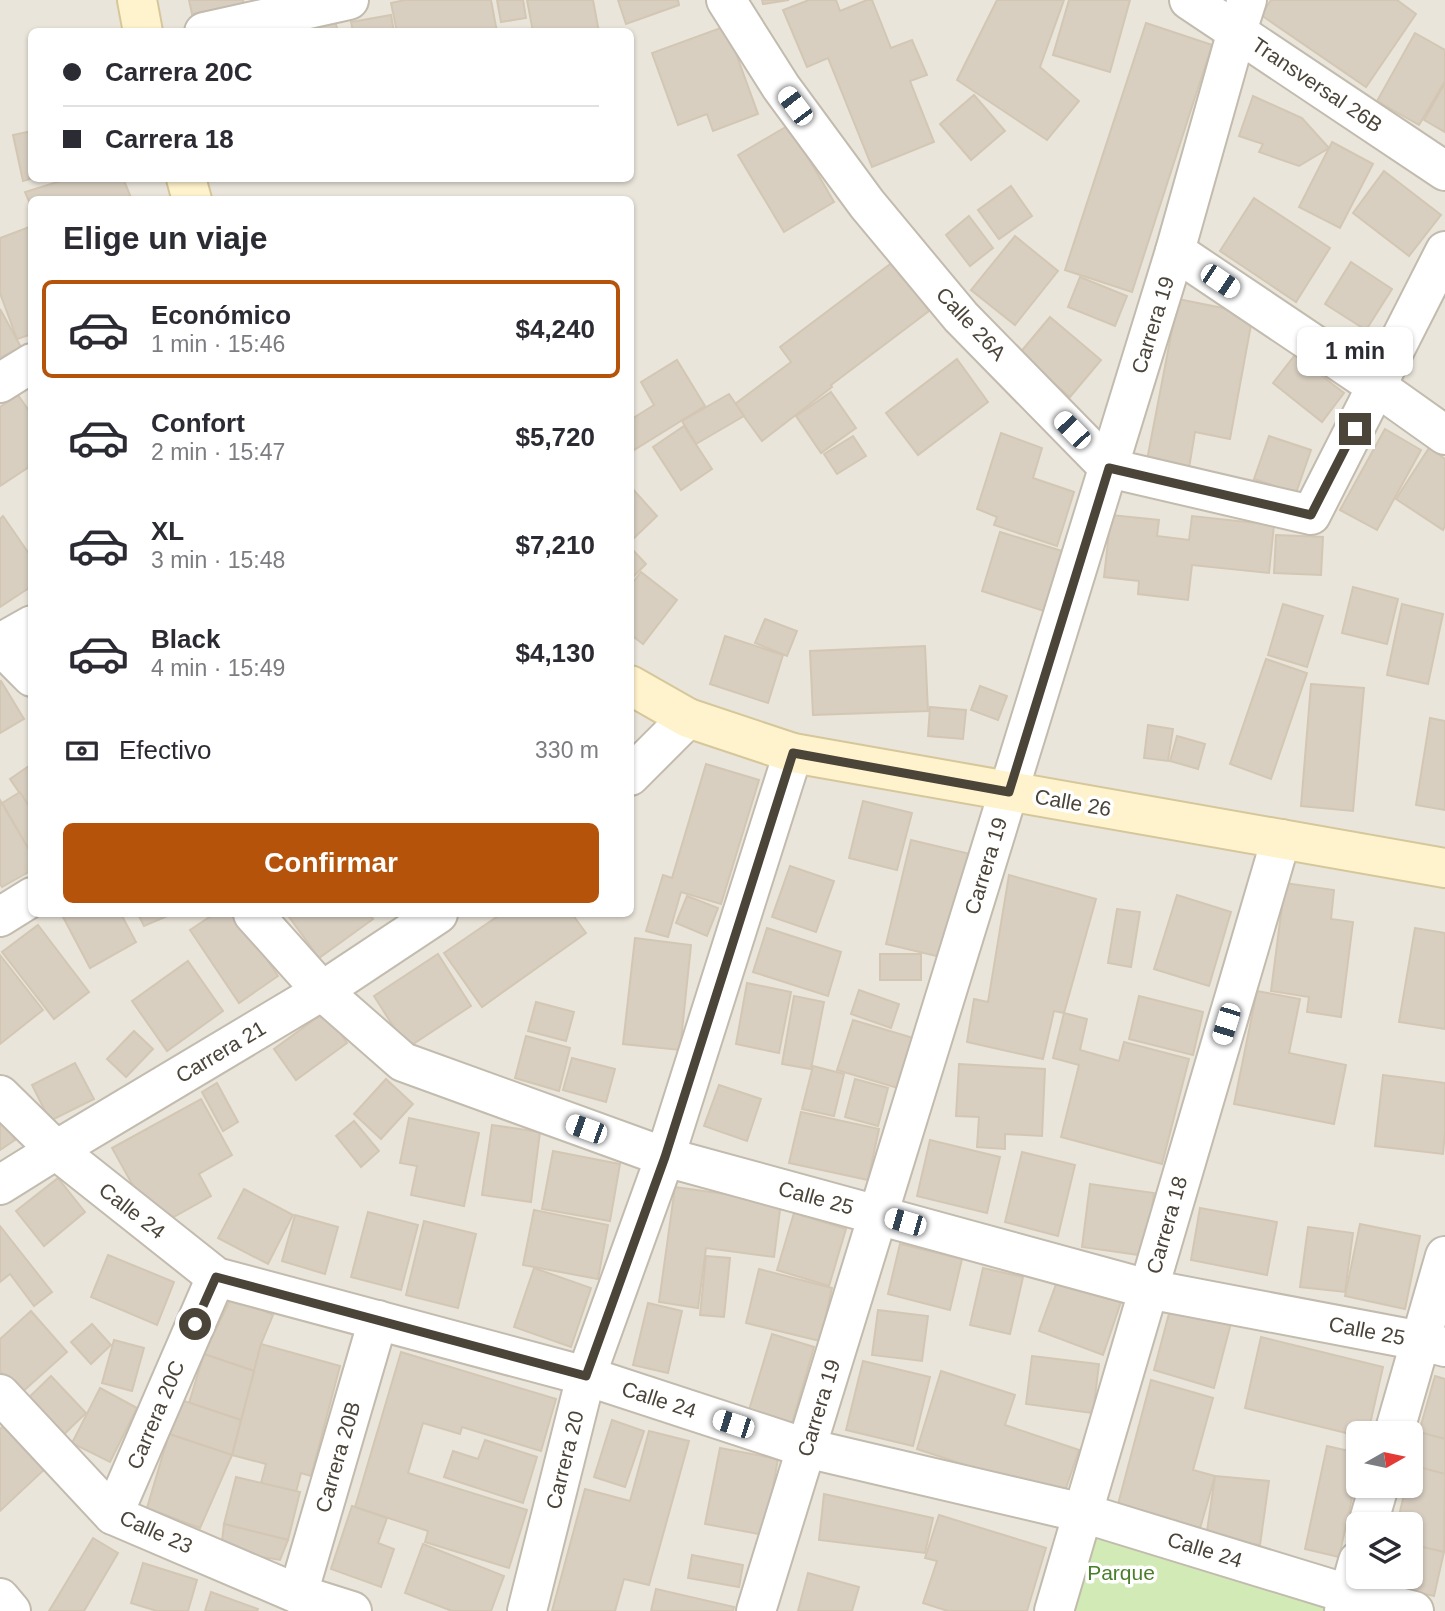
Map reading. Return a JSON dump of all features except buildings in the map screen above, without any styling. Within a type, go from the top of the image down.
[{"type":"main road","points":[[137,0],[142,28]]},
{"type":"main road","name":"Calle 26","points":[[634,687],[688,718],[793,753],[1445,868]]},
{"type":"street","points":[[222,28],[349,0]]},
{"type":"street","name":"Calle 26A","points":[[726,0],[780,87],[867,204],[961,317],[1109,468]]},
{"type":"street","name":"Transversal 26B","points":[[1189,0],[1242,15],[1445,171]]},
{"type":"street","name":"Carrera 19","points":[[756,1611],[1109,468],[1175,251],[1242,15]]},
{"type":"street","points":[[1175,251],[1445,435]]},
{"type":"street","points":[[1109,468],[1311,515],[1445,251]]},
{"type":"street","points":[[0,383],[28,366]]},
{"type":"street","points":[[28,627],[0,644],[28,673]]},
{"type":"street","points":[[634,772],[688,718]]},
{"type":"street","name":"Carrera 20","points":[[527,1611],[586,1376],[665,1157],[793,753]]},
{"type":"street","name":"Carrera 18","points":[[1054,1611],[1281,839]]},
{"type":"street","points":[[0,917],[28,900]]},
{"type":"street","name":"Calle 25","points":[[256,917],[322,991],[403,1062],[665,1157],[1148,1289],[1433,1344]]},
{"type":"street","name":"Carrera 21","points":[[0,1185],[322,991],[433,917]]},
{"type":"street","name":"Calle 24","points":[[0,1095],[55,1150],[216,1277],[586,1376],[806,1448],[1083,1513],[1346,1588]]},
{"type":"street","points":[[1399,1421],[1433,1344],[1445,1256]]},
{"type":"street","name":"Carrera 20C","points":[[113,1515],[216,1277]]},
{"type":"street","name":"Carrera 20B","points":[[298,1594],[378,1320]]},
{"type":"street","name":"Calle 23","points":[[0,1394],[113,1515],[298,1594],[352,1611]]},
{"type":"street","name":"Calle 24","points":[[1350,1589],[1415,1611]]},
{"type":"street","points":[[0,1598],[11,1611]]},
{"type":"shaded area","points":[[0,0],[1445,0],[1445,1611],[0,1611]]},
{"type":"green space","name":"Parque","points":[[1093,1526],[1335,1591],[1329,1611],[1066,1611]]},
{"type":"route","points":[[195,1324],[216,1277],[586,1376],[665,1157],[793,753],[1009,792],[1109,468],[1311,515],[1355,429]]}]
